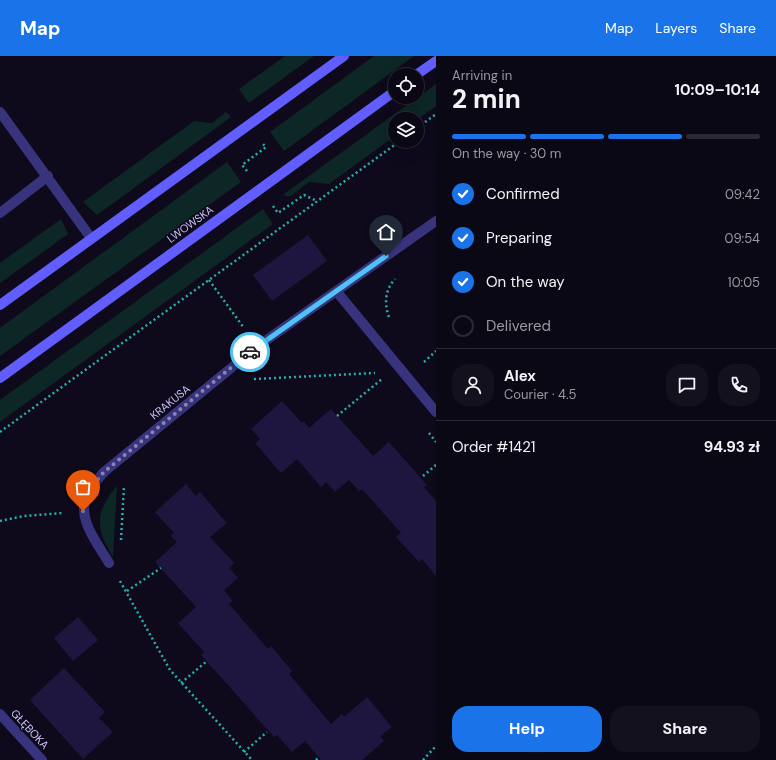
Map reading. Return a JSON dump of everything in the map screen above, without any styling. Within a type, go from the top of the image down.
[{"type":"main road","points":[[0,304],[344,56]]},
{"type":"main road","points":[[424,69],[436,61]]},
{"type":"main road","name":"LWOWSKA","points":[[0,378],[388,95]]},
{"type":"street","points":[[0,112],[48,176],[91,238]]},
{"type":"street","points":[[0,212],[48,176]]},
{"type":"street","name":"KRAKUSA","points":[[83,511],[89,490],[104,472],[258,346],[337,292],[436,221]]},
{"type":"street","points":[[337,292],[436,412]]},
{"type":"street","points":[[83,511],[87,527],[108,563]]},
{"type":"street","name":"GŁĘBOKA","points":[[0,714],[42,760]]},
{"type":"path","points":[[424,123],[436,114]]},
{"type":"path","points":[[250,176],[242,165],[266,147],[260,139]]},
{"type":"path","points":[[0,432],[390,148]]},
{"type":"path","points":[[271,204],[278,213],[304,195],[317,201]]},
{"type":"path","points":[[389,318],[386,309],[387,292],[391,284],[399,275]]},
{"type":"path","points":[[209,280],[258,346]]},
{"type":"path","points":[[424,362],[436,351]]},
{"type":"path","points":[[420,357],[428,367]]},
{"type":"path","points":[[252,379],[381,372],[384,377],[337,416]]},
{"type":"path","points":[[427,430],[436,442]]},
{"type":"path","points":[[423,476],[436,465]]},
{"type":"path","points":[[129,482],[123,487],[121,555],[108,563],[127,591],[170,670],[252,760]]},
{"type":"path","points":[[0,521],[24,516],[83,511]]},
{"type":"path","points":[[127,591],[161,568]]},
{"type":"path","points":[[181,682],[207,662]]},
{"type":"path","points":[[244,752],[267,732]]},
{"type":"path","points":[[423,760],[436,746]]},
{"type":"green space","points":[[285,56],[314,56],[249,103],[239,89]]},
{"type":"green space","points":[[374,56],[414,56],[398,68],[388,68],[388,75],[284,151],[270,132]]},
{"type":"green space","points":[[436,84],[436,106],[424,115],[424,112],[397,112],[408,104],[424,104],[424,93]]},
{"type":"green space","points":[[226,112],[231,117],[97,215],[83,202],[194,121],[212,123]]},
{"type":"green space","points":[[388,119],[388,141],[329,184],[309,182],[291,196],[285,196],[284,194]]},
{"type":"green space","points":[[227,162],[241,182],[0,356],[0,328]]},
{"type":"green space","points":[[263,209],[273,224],[0,422],[0,400]]},
{"type":"green space","points":[[61,219],[68,234],[0,283],[0,263]]},
{"type":"green space","points":[[117,486],[113,557],[103,538],[100,520],[101,512],[105,504]]},
{"type":"building","points":[[308,235],[327,261],[272,301],[253,275]]},
{"type":"building","points":[[282,401],[302,423],[304,421],[309,428],[331,409],[373,456],[389,442],[427,485],[424,487],[436,501],[436,576],[422,559],[419,562],[396,537],[401,533],[362,489],[359,491],[349,480],[335,492],[326,482],[321,487],[297,459],[281,473],[255,443],[260,439],[251,429]]},
{"type":"building","points":[[186,484],[196,496],[200,492],[227,523],[210,537],[234,563],[229,568],[238,578],[224,590],[233,601],[229,604],[268,649],[271,646],[292,671],[289,674],[331,724],[342,714],[344,717],[367,697],[392,727],[380,736],[384,741],[362,760],[321,760],[305,741],[292,752],[277,735],[274,737],[201,655],[204,652],[178,623],[196,607],[155,562],[177,542],[171,536],[174,533],[155,512]]},
{"type":"building","points":[[78,617],[98,640],[73,661],[54,638]]},
{"type":"building","points":[[64,668],[105,712],[99,718],[113,732],[83,759],[30,700]]},
{"type":"way so far","points":[[83,511],[89,490],[104,472],[250,352]]},
{"type":"route","points":[[250,352],[386,256]]}]
